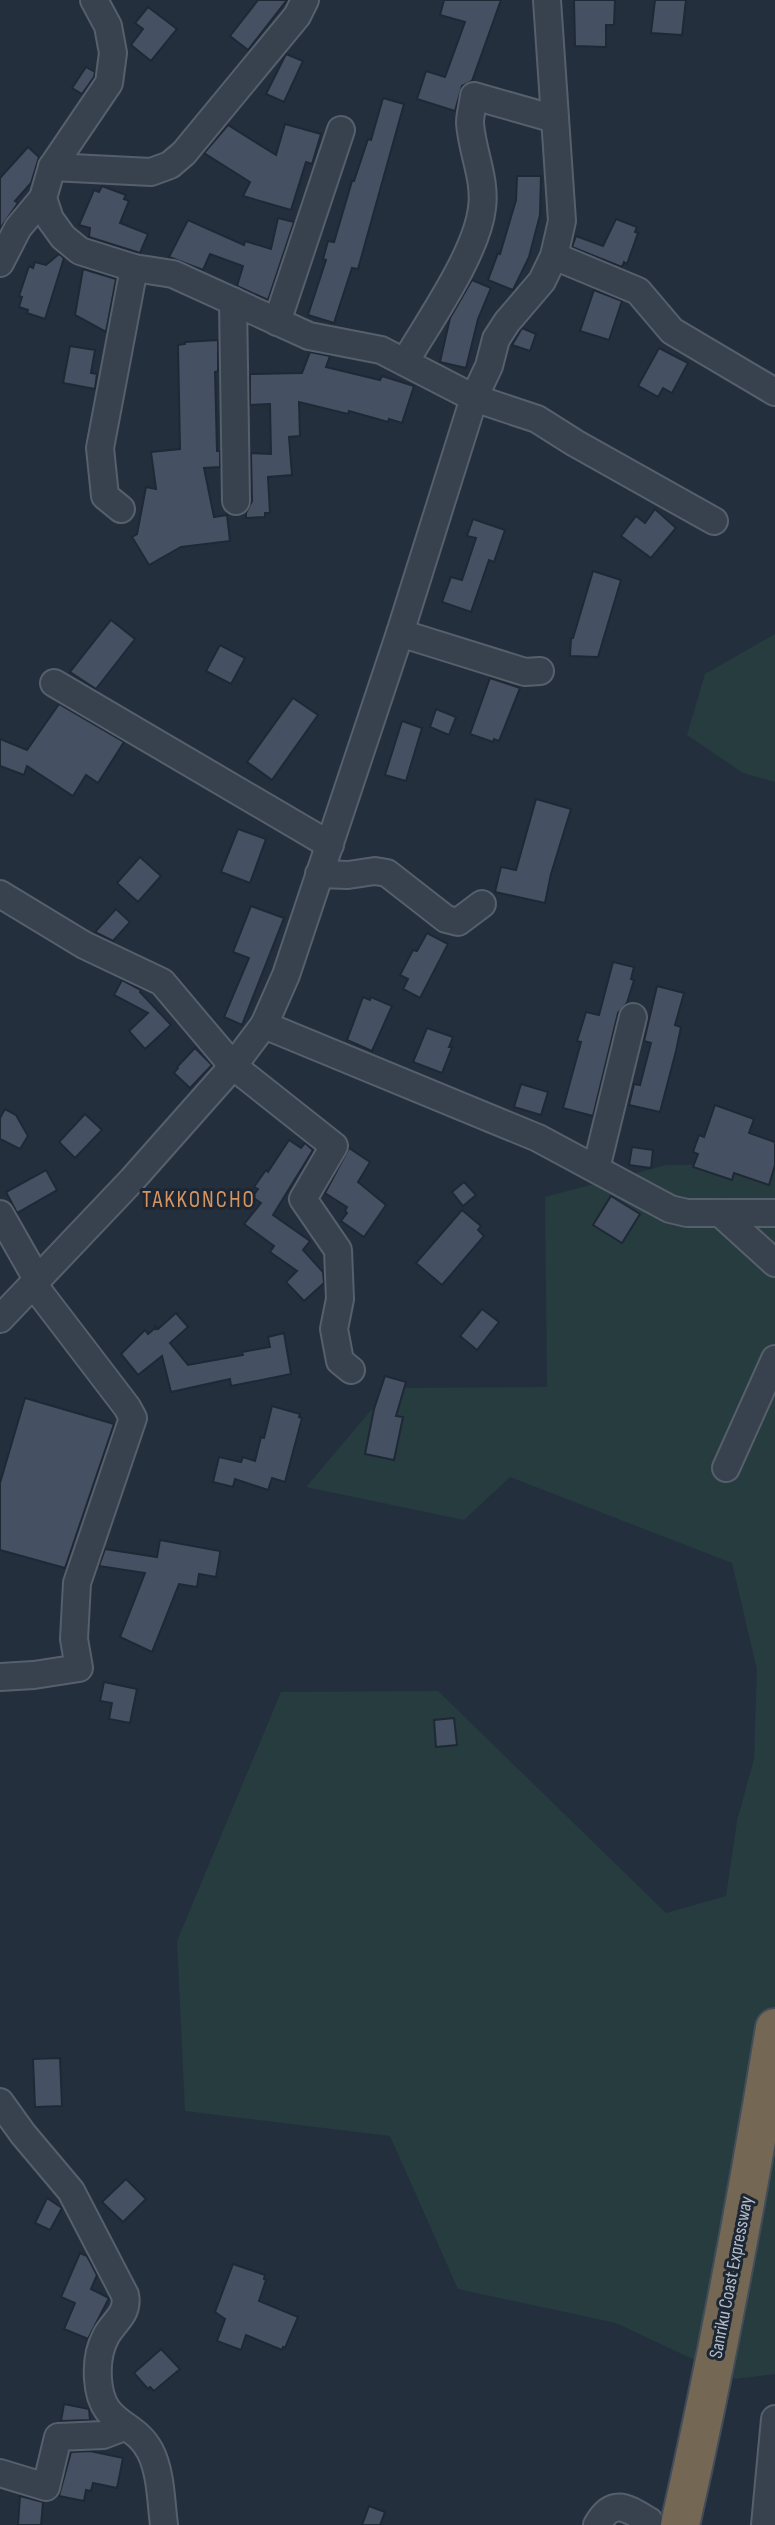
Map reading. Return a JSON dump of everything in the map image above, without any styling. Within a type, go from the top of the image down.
[{"type":"highway","name":"Sanriku Coast Expressway","points":[[665,2523],[734,2259],[775,2028]]},
{"type":"street","points":[[0,263],[18,228],[43,198],[52,167],[109,83],[113,53],[108,26],[94,0]]},
{"type":"street","points":[[52,167],[150,172],[170,165],[184,153],[297,16],[305,0]]},
{"type":"street","points":[[0,1319],[132,1180],[233,1066],[264,1025],[286,975],[400,633],[474,398],[489,366],[496,339],[507,321],[542,281],[554,256],[562,221],[547,0]]},
{"type":"street","points":[[405,362],[470,249],[478,228],[482,184],[470,120],[474,96],[555,119]]},
{"type":"street","points":[[277,322],[341,130]]},
{"type":"street","points":[[43,198],[50,219],[63,237],[80,251],[134,268],[173,274],[309,336],[381,350],[474,398],[537,419],[715,522]]},
{"type":"street","points":[[554,256],[638,291],[672,331],[775,391]]},
{"type":"street","points":[[121,509],[105,496],[100,448],[134,268]]},
{"type":"street","points":[[233,301],[236,501]]},
{"type":"street","points":[[400,633],[525,672],[540,670]]},
{"type":"street","points":[[54,683],[330,845]]},
{"type":"street","points":[[319,874],[348,876],[375,870],[387,873],[446,919],[457,922],[482,904]]},
{"type":"street","points":[[0,894],[83,945],[162,982],[233,1066],[334,1146],[303,1199],[338,1250],[340,1299],[334,1329],[340,1361],[351,1370]]},
{"type":"street","points":[[596,1170],[633,1017]]},
{"type":"street","points":[[264,1025],[538,1138],[670,1209],[687,1213],[775,1213]]},
{"type":"street","points":[[720,1213],[775,1263]]},
{"type":"street","points":[[0,1214],[35,1282],[133,1418],[77,1583],[74,1639],[79,1668],[0,1677]]},
{"type":"street","points":[[726,1468],[775,1359]]},
{"type":"street","points":[[0,2102],[71,2191],[125,2295],[125,2311],[106,2335],[100,2352],[98,2378],[102,2401],[111,2416],[140,2437],[150,2450],[156,2467],[164,2525]]},
{"type":"street","points":[[765,2525],[775,2419]]},
{"type":"street","points":[[0,2473],[46,2487],[58,2437],[103,2435],[124,2427]]},
{"type":"street","points":[[597,2525],[604,2514],[614,2507],[627,2508],[665,2523]]},
{"type":"green space","points":[[775,634],[775,782],[743,773],[687,735],[705,674]]},
{"type":"green space","points":[[775,1164],[775,2374],[735,2379],[616,2323],[458,2289],[390,2136],[185,2111],[177,1941],[281,1692],[438,1691],[666,1913],[726,1896],[737,1821],[754,1759],[757,1670],[732,1563],[510,1477],[464,1520],[306,1487],[390,1388],[547,1387],[545,1197],[666,1165]]},
{"type":"building","points":[[258,0],[287,0],[248,50],[230,36]]},
{"type":"building","points":[[444,0],[501,0],[472,81],[462,86],[455,111],[417,99],[426,71],[445,77],[465,22],[440,15]]},
{"type":"building","points":[[574,0],[615,0],[614,25],[606,25],[606,47],[575,46]]},
{"type":"building","points":[[655,0],[686,0],[682,35],[651,33]]},
{"type":"building","points":[[148,7],[177,29],[151,61],[131,45],[143,29],[135,23]]},
{"type":"building","points":[[286,54],[303,61],[284,102],[266,94]]},
{"type":"building","points":[[86,67],[95,72],[82,94],[72,88]]},
{"type":"building","points":[[383,98],[404,104],[358,269],[352,268],[334,323],[308,315],[326,260],[323,259],[328,241],[334,242],[352,181],[368,139],[371,140]]},
{"type":"building","points":[[285,124],[321,134],[312,164],[306,162],[291,210],[243,196],[250,182],[204,153],[228,125],[276,155]]},
{"type":"building","points":[[28,147],[39,157],[31,183],[15,201],[18,203],[0,229],[0,178]]},
{"type":"building","points":[[517,176],[541,176],[540,215],[529,257],[513,290],[488,280],[498,253],[500,254],[516,200]]},
{"type":"building","points":[[102,186],[126,195],[124,199],[129,201],[120,223],[148,234],[140,253],[89,237],[90,228],[79,225],[94,190],[99,192]]},
{"type":"building","points":[[278,218],[294,222],[268,300],[237,286],[243,266],[210,254],[203,270],[169,257],[188,220],[244,245],[245,241],[271,249]]},
{"type":"building","points":[[616,219],[637,227],[635,232],[638,233],[627,264],[624,262],[622,267],[572,247],[576,236],[603,246]]},
{"type":"building","points":[[59,254],[64,258],[45,319],[27,313],[28,310],[19,307],[22,297],[19,296],[29,266],[33,268],[35,262],[46,265]]},
{"type":"building","points":[[83,269],[116,279],[106,332],[75,315]]},
{"type":"building","points":[[472,280],[491,288],[478,319],[466,368],[440,362],[450,318]]},
{"type":"building","points":[[594,290],[622,301],[609,340],[580,331]]},
{"type":"building","points":[[522,328],[536,334],[530,351],[512,345]]},
{"type":"building","points":[[218,340],[218,371],[215,372],[217,451],[220,451],[220,467],[204,468],[214,517],[227,515],[230,541],[181,547],[149,565],[132,537],[137,534],[146,487],[156,489],[151,452],[180,449],[178,345],[185,342]]},
{"type":"building","points":[[70,346],[95,350],[91,373],[97,374],[95,389],[63,383]]},
{"type":"building","points":[[659,348],[688,363],[672,393],[663,388],[658,397],[638,386]]},
{"type":"building","points":[[310,352],[330,356],[326,367],[380,380],[382,376],[414,386],[402,423],[299,402],[300,436],[289,437],[292,475],[268,477],[270,513],[265,513],[265,517],[246,518],[252,501],[251,453],[271,454],[270,404],[250,405],[250,374],[302,373]]},
{"type":"building","points":[[655,509],[676,528],[651,558],[621,536],[636,516],[645,523]]},
{"type":"building","points":[[473,519],[505,530],[494,562],[489,560],[471,612],[442,602],[451,577],[462,580],[476,538],[467,536]]},
{"type":"building","points":[[593,571],[621,580],[598,657],[570,656],[571,638]]},
{"type":"building","points":[[111,620],[135,639],[96,689],[70,672]]},
{"type":"building","points":[[220,645],[245,658],[231,684],[206,671]]},
{"type":"building","points":[[490,678],[520,688],[499,741],[494,739],[493,742],[470,734]]},
{"type":"building","points":[[293,698],[318,715],[272,780],[247,762]]},
{"type":"building","points":[[59,704],[124,742],[98,783],[86,775],[73,796],[27,766],[24,775],[0,766],[0,739],[27,750]]},
{"type":"building","points":[[436,709],[456,717],[449,735],[430,727]]},
{"type":"building","points":[[402,721],[422,728],[406,781],[385,775]]},
{"type":"building","points":[[536,799],[571,809],[545,903],[495,892],[501,867],[516,870]]},
{"type":"building","points":[[238,829],[266,839],[250,883],[221,872]]},
{"type":"building","points":[[140,857],[161,876],[138,902],[117,883]]},
{"type":"building","points":[[251,906],[284,918],[242,1025],[224,1017],[249,958],[233,952]]},
{"type":"building","points":[[116,909],[130,922],[113,941],[95,932]]},
{"type":"building","points":[[427,933],[448,944],[420,998],[403,989],[408,979],[400,975],[413,950],[417,951]]},
{"type":"building","points":[[613,962],[634,967],[631,979],[634,980],[627,1003],[618,1013],[593,1116],[563,1108],[581,1042],[577,1041],[586,1012],[599,1015]]},
{"type":"building","points":[[122,980],[141,990],[171,1025],[145,1049],[129,1031],[148,1013],[114,995]]},
{"type":"building","points":[[657,986],[684,993],[675,1025],[681,1027],[660,1112],[629,1105],[634,1084],[640,1085],[651,1043],[644,1041]]},
{"type":"building","points":[[363,997],[370,1000],[371,997],[392,1006],[372,1051],[347,1040]]},
{"type":"building","points":[[427,1028],[453,1037],[442,1073],[413,1062]]},
{"type":"building","points":[[195,1048],[212,1065],[190,1088],[174,1073]]},
{"type":"building","points":[[521,1084],[548,1092],[541,1115],[514,1107]]},
{"type":"building","points":[[715,1105],[754,1119],[749,1133],[775,1142],[775,1165],[769,1185],[734,1173],[732,1180],[693,1167],[698,1154],[693,1152],[699,1135],[704,1137]]},
{"type":"building","points":[[5,1109],[16,1115],[28,1136],[20,1149],[0,1139],[0,1118]]},
{"type":"building","points":[[85,1114],[102,1130],[75,1158],[59,1142]]},
{"type":"building","points":[[289,1140],[301,1148],[305,1143],[313,1150],[273,1215],[310,1241],[303,1250],[323,1272],[324,1283],[304,1301],[286,1282],[297,1271],[270,1252],[274,1246],[244,1224],[261,1203],[252,1197],[258,1189],[254,1187],[266,1170],[268,1172]]},
{"type":"building","points":[[632,1147],[653,1150],[651,1168],[629,1165]]},
{"type":"building","points":[[349,1148],[370,1162],[358,1182],[386,1205],[364,1237],[341,1221],[347,1213],[347,1207],[325,1193]]},
{"type":"building","points":[[46,1170],[57,1190],[17,1213],[6,1192]]},
{"type":"building","points":[[464,1182],[476,1195],[463,1206],[452,1192]]},
{"type":"building","points":[[611,1196],[640,1214],[622,1243],[593,1225]]},
{"type":"building","points":[[462,1210],[481,1226],[478,1230],[484,1236],[442,1285],[416,1263]]},
{"type":"building","points":[[482,1309],[499,1322],[477,1350],[460,1336]]},
{"type":"building","points":[[176,1313],[188,1327],[170,1343],[188,1365],[270,1347],[268,1337],[284,1333],[291,1374],[231,1386],[230,1379],[171,1392],[162,1356],[138,1375],[121,1354],[145,1330],[148,1334],[155,1328],[156,1330],[155,1325],[158,1329]]},
{"type":"building","points":[[385,1376],[406,1382],[396,1416],[403,1417],[394,1460],[365,1454],[374,1409]]},
{"type":"building","points":[[25,1398],[114,1424],[65,1568],[0,1550],[0,1483]]},
{"type":"building","points":[[272,1406],[300,1414],[299,1417],[302,1418],[285,1482],[272,1478],[268,1490],[235,1479],[233,1487],[213,1482],[219,1457],[241,1462],[243,1457],[255,1461]]},
{"type":"building","points":[[160,1540],[220,1551],[220,1554],[216,1577],[199,1574],[197,1587],[179,1584],[152,1652],[120,1637],[145,1573],[99,1566],[105,1549],[157,1557]]},
{"type":"building","points":[[104,1682],[137,1689],[130,1723],[109,1719],[112,1703],[100,1701]]},
{"type":"building","points":[[454,1718],[457,1745],[436,1747],[434,1720]]},
{"type":"building","points":[[60,2058],[62,2106],[35,2107],[33,2059]]},
{"type":"building","points":[[126,2179],[146,2199],[123,2222],[102,2202]]},
{"type":"building","points":[[47,2198],[62,2208],[50,2230],[35,2223]]},
{"type":"building","points":[[80,2253],[87,2256],[97,2275],[91,2289],[109,2298],[88,2339],[64,2329],[75,2303],[61,2297]]},
{"type":"building","points":[[233,2264],[265,2275],[259,2301],[298,2317],[282,2350],[246,2335],[241,2350],[217,2341],[225,2319],[215,2312]]},
{"type":"building","points":[[161,2349],[180,2369],[154,2391],[150,2387],[148,2389],[134,2373]]},
{"type":"building","points":[[64,2404],[89,2409],[90,2420],[61,2421]]},
{"type":"building","points":[[90,2451],[123,2458],[117,2488],[93,2483],[91,2491],[86,2490],[84,2501],[59,2496],[71,2452]]},
{"type":"building","points":[[20,2496],[43,2502],[41,2525],[18,2525]]},
{"type":"building","points":[[369,2506],[385,2512],[380,2525],[362,2525]]},
{"type":"district","name":"TAKKONCHO","points":[[199,1199]]}]
